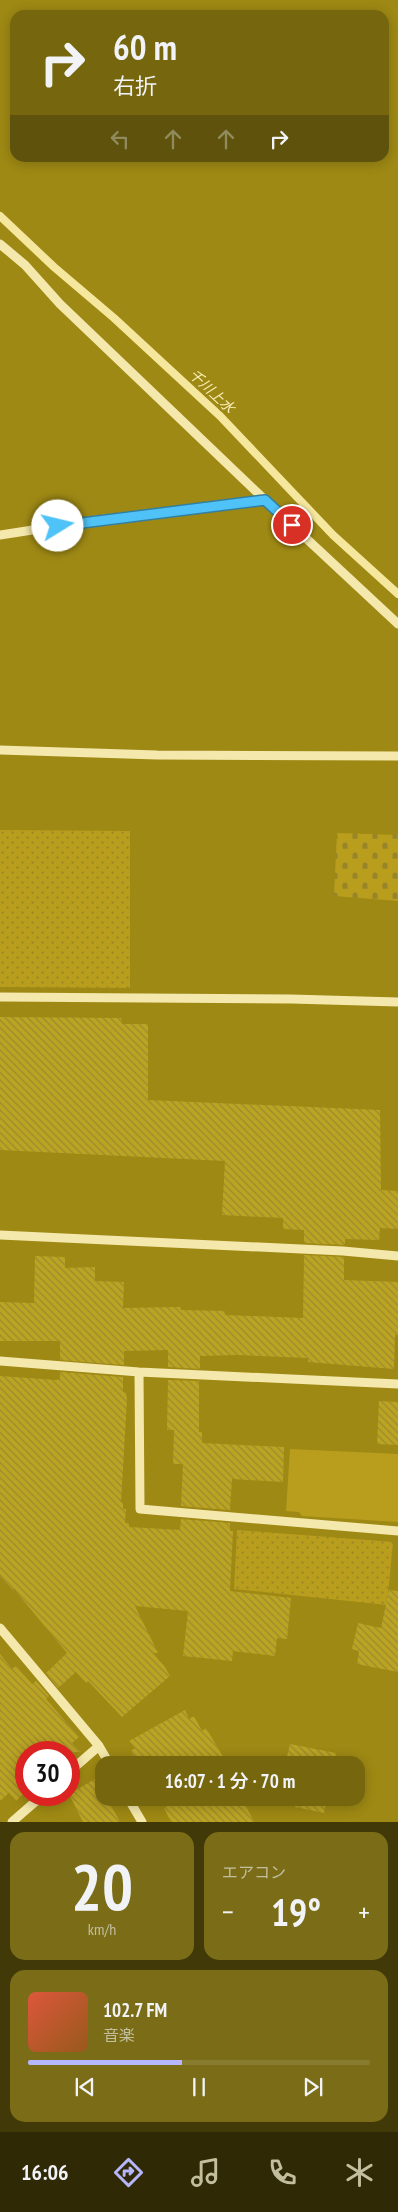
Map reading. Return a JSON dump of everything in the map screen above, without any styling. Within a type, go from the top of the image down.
[{"type":"street","points":[[0,244],[24,265],[60,304],[265,500],[398,624]]},
{"type":"street","points":[[0,535],[97,520],[265,500]]},
{"type":"street","points":[[0,750],[157,755],[398,756]]},
{"type":"street","points":[[0,997],[291,999],[398,1002]]},
{"type":"street","points":[[0,1235],[343,1250],[398,1256]]},
{"type":"street","points":[[0,1361],[139,1372],[398,1384]]},
{"type":"street","points":[[139,1372],[140,1509],[398,1531]]},
{"type":"street","points":[[0,1628],[99,1746],[105,1756]]},
{"type":"street","points":[[80,1762],[99,1746]]},
{"type":"street","points":[[12,1822],[30,1806]]},
{"type":"street","points":[[133,1806],[142,1822]]},
{"type":"green space","points":[[0,830],[130,831],[130,988],[0,987]]},
{"type":"green space","points":[[337,833],[398,835],[398,901],[334,896]]},
{"type":"green space","points":[[290,1449],[398,1454],[398,1522],[302,1516],[299,1512],[286,1511]]},
{"type":"green space","points":[[237,1530],[393,1542],[387,1605],[234,1589]]},
{"type":"building","points":[[0,1017],[121,1018],[122,1024],[148,1024],[148,1100],[380,1110],[381,1190],[398,1191],[398,1229],[380,1228],[379,1240],[345,1239],[345,1245],[304,1243],[304,1230],[283,1229],[283,1218],[222,1215],[225,1161],[0,1150]]},
{"type":"building","points":[[304,1255],[344,1257],[344,1280],[398,1282],[398,1335],[395,1335],[394,1369],[308,1362],[308,1358],[238,1355],[200,1356],[200,1369],[168,1367],[168,1350],[124,1351],[124,1365],[60,1360],[60,1341],[0,1341],[0,1302],[34,1303],[35,1256],[65,1257],[65,1268],[95,1267],[95,1281],[124,1282],[123,1308],[180,1307],[181,1310],[225,1311],[225,1315],[303,1318]]},
{"type":"building","points":[[60,1372],[123,1377],[123,1392],[126,1392],[127,1399],[121,1502],[123,1502],[123,1509],[126,1509],[125,1523],[129,1523],[129,1527],[180,1530],[181,1519],[230,1523],[230,1531],[233,1531],[230,1591],[291,1598],[287,1639],[277,1638],[275,1656],[233,1651],[232,1661],[183,1656],[188,1611],[135,1606],[158,1653],[153,1653],[170,1676],[122,1717],[88,1681],[86,1683],[76,1672],[58,1688],[46,1673],[67,1653],[14,1589],[0,1576],[0,1376],[56,1380],[60,1379]]},
{"type":"building","points":[[168,1380],[199,1381],[199,1432],[202,1432],[202,1443],[284,1447],[283,1482],[232,1479],[230,1510],[181,1506],[183,1464],[173,1464],[174,1430],[167,1430]]},
{"type":"building","points":[[379,1401],[398,1402],[398,1445],[377,1444]]},
{"type":"building","points":[[389,1590],[398,1591],[398,1672],[357,1664],[359,1651],[352,1649],[358,1623],[381,1628]]},
{"type":"building","points":[[0,1654],[12,1669],[16,1666],[32,1684],[36,1681],[49,1696],[46,1699],[79,1737],[74,1741],[15,1741],[15,1800],[9,1793],[0,1801]]},
{"type":"building","points":[[185,1710],[189,1719],[194,1716],[202,1731],[206,1728],[223,1756],[134,1756],[131,1751],[135,1748],[129,1741]]},
{"type":"building","points":[[290,1744],[336,1753],[336,1756],[287,1756]]},
{"type":"building","points":[[95,1779],[95,1806],[111,1806],[120,1822],[83,1822],[75,1806],[80,1806],[80,1788]]},
{"type":"building","points":[[168,1806],[246,1806],[254,1822],[171,1822],[164,1808]]},
{"type":"building","points":[[295,1806],[325,1806],[324,1813]]},
{"type":"waterway","name":"千川上水","points":[[0,216],[220,416],[333,535],[398,594]]},
{"type":"route","points":[[58,526],[265,500],[292,525]]}]
